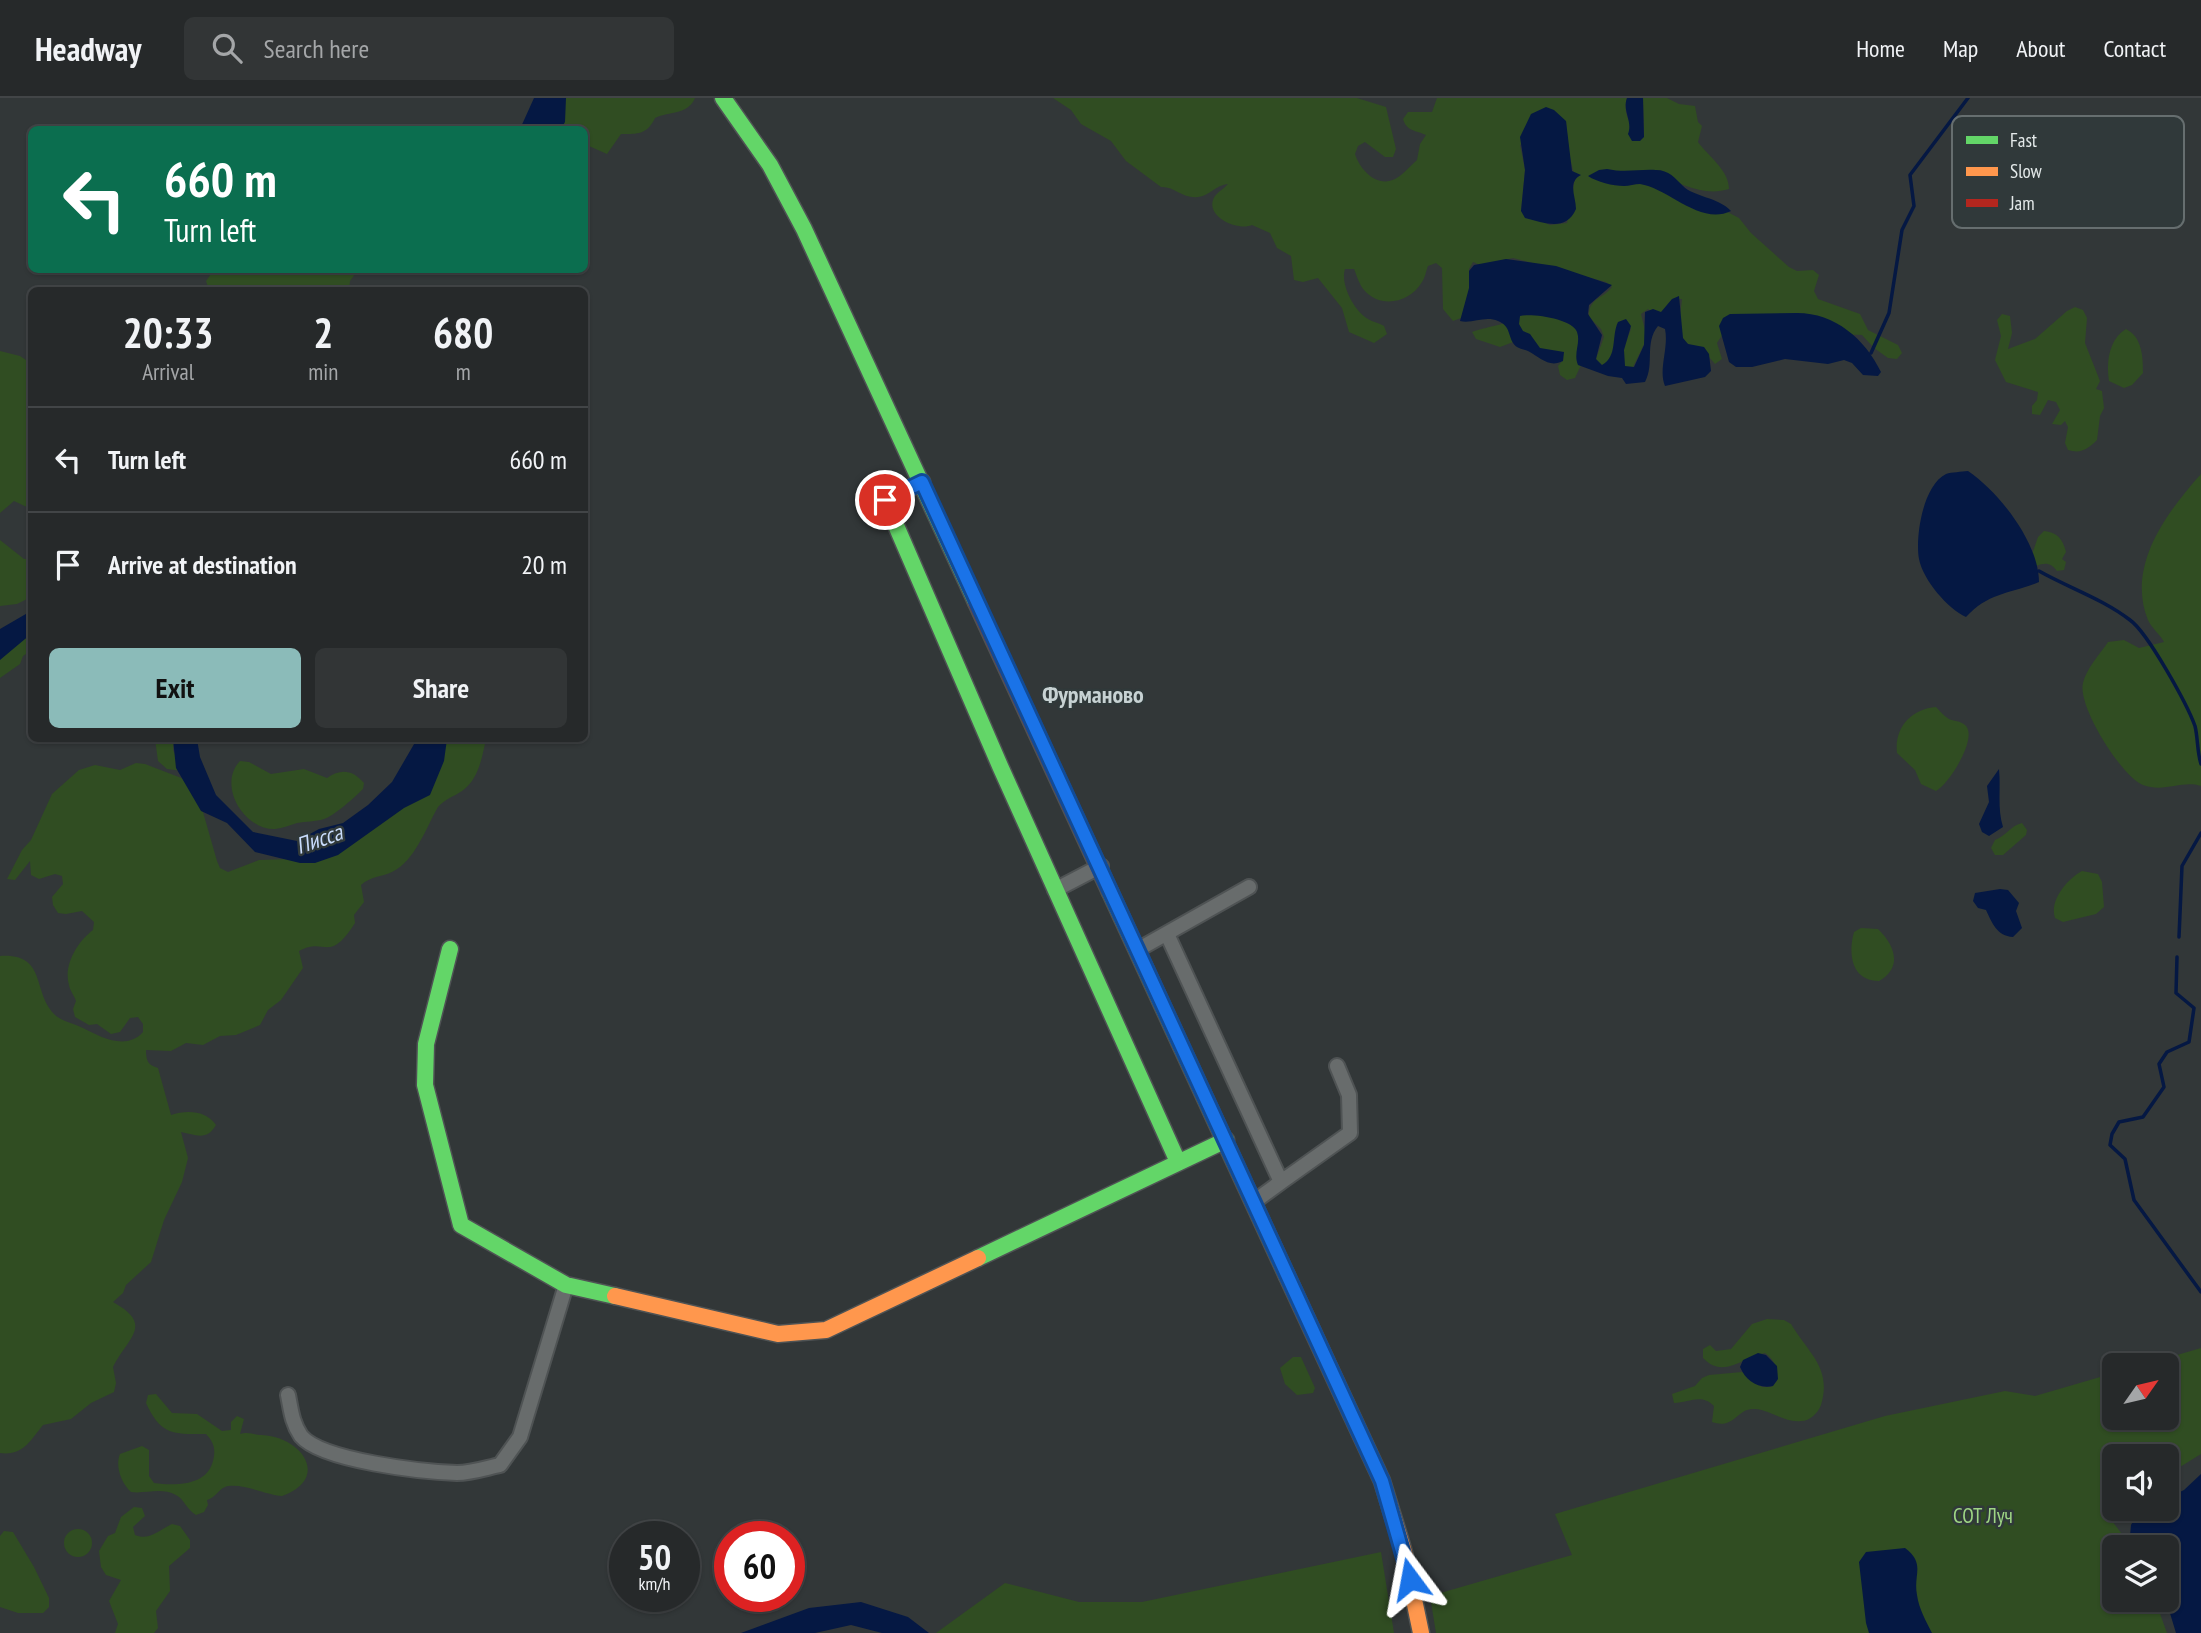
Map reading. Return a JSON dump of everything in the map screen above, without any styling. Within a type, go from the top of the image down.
[{"type":"street","points":[[723,98],[749,132],[788,195],[1255,1201],[1382,1481],[1404,1552],[1421,1633]]},
{"type":"street","points":[[922,482],[885,500],[1055,890],[1178,1162]]},
{"type":"street","points":[[1055,890],[1101,866]]},
{"type":"street","points":[[1139,949],[1249,887]]},
{"type":"street","points":[[1167,934],[1281,1182]]},
{"type":"street","points":[[450,949],[426,1044],[425,1085],[461,1226],[566,1285],[778,1334],[826,1331],[1226,1140]]},
{"type":"street","points":[[1255,1201],[1350,1133],[1349,1095],[1337,1066]]},
{"type":"street","points":[[288,1395],[293,1423],[303,1438],[327,1451],[397,1468],[460,1473],[499,1465],[520,1437],[566,1285]]},
{"type":"green space","points":[[564,98],[695,98],[683,110],[655,118],[645,131],[621,134],[607,154],[588,147],[588,126],[555,126]]},
{"type":"green space","points":[[1053,98],[1357,98],[1386,107],[1396,149],[1393,157],[1385,157],[1365,142],[1358,146],[1355,154],[1370,176],[1388,181],[1401,175],[1417,160],[1420,144],[1426,135],[1409,128],[1403,119],[1408,112],[1432,112],[1437,98],[1627,98],[1629,120],[1644,136],[1643,98],[1667,98],[1679,104],[1695,106],[1698,122],[1702,126],[1698,142],[1722,169],[1729,189],[1701,190],[1658,176],[1739,218],[1751,233],[1789,267],[1797,271],[1813,270],[1819,275],[1814,291],[1818,299],[1860,314],[1868,330],[1898,345],[1902,353],[1897,359],[1888,358],[1862,335],[1726,329],[1717,343],[1722,359],[1715,364],[1708,356],[1682,340],[1679,324],[1682,299],[1674,299],[1661,319],[1648,309],[1641,314],[1647,338],[1632,369],[1624,368],[1622,352],[1631,329],[1626,322],[1613,359],[1608,365],[1600,366],[1596,359],[1604,337],[1601,329],[1589,317],[1589,311],[1593,302],[1612,287],[1606,282],[1513,258],[1480,265],[1473,262],[1469,269],[1469,294],[1461,318],[1453,321],[1443,309],[1442,268],[1436,263],[1428,266],[1417,289],[1403,299],[1394,301],[1378,300],[1371,296],[1362,288],[1354,269],[1345,269],[1346,289],[1353,304],[1368,319],[1384,326],[1387,334],[1374,343],[1349,332],[1342,308],[1318,278],[1303,282],[1294,280],[1291,256],[1277,248],[1270,233],[1252,225],[1240,226],[1225,222],[1219,217],[1212,206],[1213,200],[1228,184],[1198,197],[1161,187],[1126,161],[1111,141],[1081,124],[1071,110]],"holes":[[[1566,121],[1569,154],[1575,178],[1567,223],[1550,225],[1521,211],[1525,170],[1520,145]]]},
{"type":"green space","points":[[356,273],[349,287],[208,287],[206,281],[211,274]]},
{"type":"green space","points":[[2075,307],[2083,310],[2087,318],[2085,343],[2100,381],[2096,389],[2102,391],[2104,408],[2100,416],[2097,440],[2081,451],[2068,450],[2065,443],[2068,427],[2065,421],[2061,425],[2052,424],[2060,410],[2056,402],[2048,400],[2040,415],[2032,414],[2032,406],[2037,400],[2038,392],[2006,382],[1995,360],[2001,336],[1997,320],[2002,314],[2010,316],[2012,333],[2008,349],[2035,339]]},
{"type":"green space","points":[[1524,312],[1557,318],[1579,329],[1582,363],[1575,378],[1567,380],[1560,375],[1558,366],[1563,360],[1552,352],[1516,341],[1500,347],[1476,339],[1472,332],[1506,323]]},
{"type":"green space","points":[[2126,329],[2138,342],[2143,373],[2132,385],[2124,388],[2109,381],[2108,366],[2112,345]]},
{"type":"green space","points":[[0,351],[20,356],[28,361],[28,508],[14,501],[0,513]]},
{"type":"green space","points":[[2201,474],[2201,786],[2187,784],[2151,787],[2134,779],[2103,740],[2087,708],[2083,683],[2090,667],[2108,642],[2124,640],[2139,648],[2164,642],[2148,620],[2143,600],[2142,580],[2146,560],[2163,523]]},
{"type":"green space","points":[[2044,531],[2056,535],[2063,543],[2066,552],[2062,559],[2066,562],[2064,570],[2057,571],[2048,564],[2036,566],[2030,560],[2038,537]]},
{"type":"green space","points":[[0,540],[24,559],[28,559],[28,598],[17,604],[0,606]]},
{"type":"green space","points":[[28,638],[28,653],[23,656],[20,664],[0,678],[0,651],[20,639]]},
{"type":"green space","points":[[1936,707],[1949,719],[1965,725],[1968,739],[1955,770],[1936,791],[1921,784],[1915,770],[1897,753],[1897,744],[1901,728],[1906,721],[1919,712]]},
{"type":"green space","points":[[155,742],[174,742],[173,750],[183,771],[167,769],[158,761]]},
{"type":"green space","points":[[430,742],[485,742],[476,774],[468,786],[438,807],[407,860],[392,872],[372,878],[361,885],[364,902],[354,915],[355,923],[346,936],[333,946],[308,947],[299,951],[303,968],[281,1000],[268,1010],[260,1025],[236,1035],[220,1036],[203,1045],[186,1043],[171,1051],[146,1050],[148,1062],[158,1068],[171,1115],[183,1112],[201,1114],[216,1125],[205,1135],[181,1132],[188,1158],[182,1182],[164,1220],[151,1262],[126,1285],[123,1293],[113,1302],[133,1318],[135,1324],[131,1339],[113,1367],[116,1383],[114,1392],[91,1403],[71,1419],[43,1425],[20,1450],[0,1453],[0,956],[15,957],[32,967],[47,1005],[61,1019],[113,1040],[129,1041],[143,1032],[143,1024],[138,1017],[130,1018],[120,1032],[111,1034],[97,1024],[89,1025],[75,1017],[73,1009],[76,1001],[70,987],[68,970],[73,954],[93,930],[94,922],[82,911],[58,913],[52,897],[63,884],[62,876],[55,874],[39,879],[31,875],[30,861],[15,880],[7,879],[22,850],[31,840],[52,794],[79,770],[95,765],[120,770],[136,763],[145,764],[184,779],[201,805],[220,868],[228,872],[259,860],[292,859],[359,833]]},
{"type":"green space","points":[[240,761],[249,762],[271,774],[304,769],[327,778],[347,772],[356,775],[364,783],[363,789],[324,819],[275,829],[264,827],[244,814],[233,793],[231,782]]},
{"type":"green space","points":[[2022,823],[2027,830],[2026,835],[2003,855],[1995,855],[1991,848],[1995,840]]},
{"type":"green space","points":[[2082,871],[2098,874],[2102,882],[2104,907],[2096,914],[2063,922],[2055,918],[2057,898],[2065,885]]},
{"type":"green space","points":[[1861,928],[1878,929],[1892,949],[1894,963],[1887,976],[1879,981],[1862,976],[1854,964],[1852,940],[1854,932]]},
{"type":"green space","points":[[1767,1319],[1784,1320],[1791,1324],[1817,1362],[1824,1392],[1821,1405],[1813,1416],[1808,1420],[1795,1421],[1749,1409],[1731,1421],[1720,1424],[1712,1422],[1714,1406],[1709,1402],[1700,1399],[1674,1403],[1672,1394],[1695,1386],[1709,1375],[1742,1372],[1762,1387],[1771,1387],[1777,1381],[1776,1369],[1765,1353],[1726,1367],[1711,1364],[1703,1358],[1703,1349],[1710,1345],[1716,1351],[1731,1349],[1752,1324]]},
{"type":"green space","name":"СОТ Луч","points":[[2201,1348],[2201,1454],[2179,1468],[2179,1444],[2102,1444],[2102,1521],[2112,1521],[2123,1535],[2102,1535],[2102,1612],[2159,1612],[2167,1633],[1436,1633],[1430,1596],[1572,1555],[1555,1514],[1885,1416],[2005,1391],[2035,1396],[2102,1376],[2102,1430],[2179,1430],[2179,1354]]},
{"type":"green space","points":[[1293,1357],[1301,1357],[1315,1388],[1313,1393],[1297,1395],[1285,1384],[1280,1368]]},
{"type":"green space","points":[[156,1394],[172,1413],[197,1414],[222,1431],[231,1430],[231,1422],[237,1416],[244,1419],[240,1434],[276,1437],[289,1443],[299,1450],[305,1460],[308,1469],[305,1479],[297,1488],[282,1496],[245,1487],[225,1487],[207,1500],[208,1505],[204,1512],[196,1515],[179,1497],[170,1493],[131,1492],[120,1474],[120,1454],[142,1446],[149,1450],[149,1476],[154,1483],[162,1484],[197,1480],[210,1469],[213,1461],[214,1446],[206,1434],[177,1433],[157,1422],[146,1403],[148,1395]]},
{"type":"green space","points":[[134,1507],[142,1508],[145,1516],[133,1527],[135,1535],[149,1536],[172,1524],[180,1526],[190,1540],[190,1548],[169,1566],[170,1591],[156,1611],[158,1628],[154,1633],[115,1633],[118,1624],[109,1601],[121,1580],[106,1575],[101,1567],[99,1551],[108,1536],[115,1533],[121,1517]]},
{"type":"green space","points":[[78,1529],[88,1533],[92,1543],[88,1553],[78,1557],[68,1553],[64,1543],[68,1533]]},
{"type":"green space","points":[[4,1531],[13,1532],[49,1598],[49,1607],[43,1613],[18,1613],[0,1607],[0,1536]]},
{"type":"green space","points":[[1381,1552],[1394,1633],[936,1633],[1005,1583],[1079,1602],[1142,1602]]},
{"type":"water","points":[[534,98],[566,98],[563,126],[521,126]]},
{"type":"water","points":[[1627,98],[1643,98],[1644,137],[1640,141],[1632,141],[1628,134]]},
{"type":"water","points":[[1546,107],[1554,110],[1566,121],[1572,171],[1581,175],[1573,186],[1576,209],[1567,221],[1554,224],[1525,218],[1521,211],[1525,170],[1520,137],[1531,114]]},
{"type":"water","points":[[1607,169],[1665,171],[1688,190],[1720,203],[1731,211],[1708,214],[1651,187],[1640,184],[1615,185],[1588,176]]},
{"type":"water","points":[[1506,259],[1556,266],[1612,285],[1589,305],[1588,314],[1602,335],[1596,359],[1602,365],[1610,357],[1618,322],[1626,319],[1631,326],[1624,350],[1625,366],[1634,367],[1644,345],[1645,312],[1653,309],[1661,312],[1672,299],[1679,296],[1683,338],[1688,344],[1704,347],[1709,354],[1711,371],[1705,377],[1665,386],[1663,373],[1666,336],[1665,329],[1658,326],[1651,339],[1645,382],[1626,384],[1622,378],[1578,365],[1577,332],[1574,327],[1560,320],[1526,315],[1520,316],[1519,324],[1540,348],[1564,352],[1563,361],[1558,363],[1545,361],[1516,346],[1507,328],[1498,321],[1460,321],[1469,288],[1469,271],[1474,265]]},
{"type":"water","points":[[1797,313],[1824,318],[1847,330],[1866,349],[1881,372],[1878,376],[1863,375],[1852,363],[1844,360],[1828,364],[1785,359],[1752,367],[1736,367],[1729,362],[1719,326],[1723,318],[1730,314]]},
{"type":"water","points":[[1968,471],[2004,505],[2025,535],[2037,567],[2039,582],[1992,598],[1966,617],[1937,593],[1926,576],[1919,559],[1918,538],[1926,500],[1938,480],[1946,474]]},
{"type":"water","points":[[28,613],[28,637],[0,660],[0,629]]},
{"type":"water","name":"Писса","points":[[173,742],[198,742],[200,757],[216,795],[253,832],[297,841],[319,829],[343,823],[368,805],[392,782],[415,742],[447,742],[444,761],[430,795],[404,808],[338,855],[315,863],[300,863],[255,852],[227,823],[201,811],[176,768]]},
{"type":"water","points":[[1999,769],[2003,827],[1989,836],[1982,832],[1979,824],[1989,802],[1987,786]]},
{"type":"water","points":[[2008,890],[2019,903],[2016,911],[2022,928],[2013,937],[1999,931],[1986,910],[1978,908],[1973,901],[1975,893]]},
{"type":"water","points":[[1758,1353],[1766,1355],[1777,1366],[1778,1379],[1773,1386],[1753,1383],[1740,1367],[1743,1360]]},
{"type":"water","points":[[2201,1474],[2201,1633],[2176,1633],[2170,1612],[2179,1612],[2179,1535],[2130,1535],[2133,1521],[2179,1521],[2179,1492]]},
{"type":"water","points":[[1905,1548],[1917,1564],[1918,1600],[1932,1633],[1869,1633],[1859,1562],[1866,1552]]},
{"type":"water","points":[[861,1602],[908,1617],[929,1633],[882,1633],[851,1625],[815,1633],[741,1633],[798,1612],[805,1612],[809,1608]]},
{"type":"waterway","points":[[1954,116],[1968,98]]},
{"type":"waterway","points":[[1871,353],[1889,313],[1902,230],[1914,206],[1910,175],[1952,119]]},
{"type":"waterway","points":[[2039,571],[2109,606],[2138,627],[2176,686],[2191,716],[2201,764]]},
{"type":"waterway","points":[[2179,937],[2182,866],[2201,833]]},
{"type":"waterway","points":[[2177,957],[2176,993],[2194,1008],[2189,1042],[2167,1052],[2159,1064],[2164,1087],[2143,1117],[2119,1122],[2112,1134],[2110,1145],[2125,1159],[2134,1200],[2201,1292]]},
{"type":"traffic: fast","points":[[723,98],[770,165],[804,229],[976,602]]},
{"type":"traffic: fast","points":[[922,482],[885,500],[1000,766],[1178,1162]]},
{"type":"traffic: fast","points":[[1110,892],[1287,1276]]},
{"type":"traffic: fast","points":[[450,949],[426,1044],[425,1085],[461,1225],[566,1285],[615,1296]]},
{"type":"traffic: fast","points":[[978,1258],[1226,1140]]},
{"type":"traffic: slow","points":[[615,1296],[778,1334],[826,1330],[978,1258]]},
{"type":"traffic: slow","points":[[1287,1276],[1382,1481],[1404,1552],[1421,1633]]},
{"type":"traffic: jam","points":[[976,602],[1110,892]]},
{"type":"district","name":"Фурманово","points":[[1093,695]]},
{"type":"route","points":[[885,500],[922,482],[1382,1481],[1410,1579]]}]
